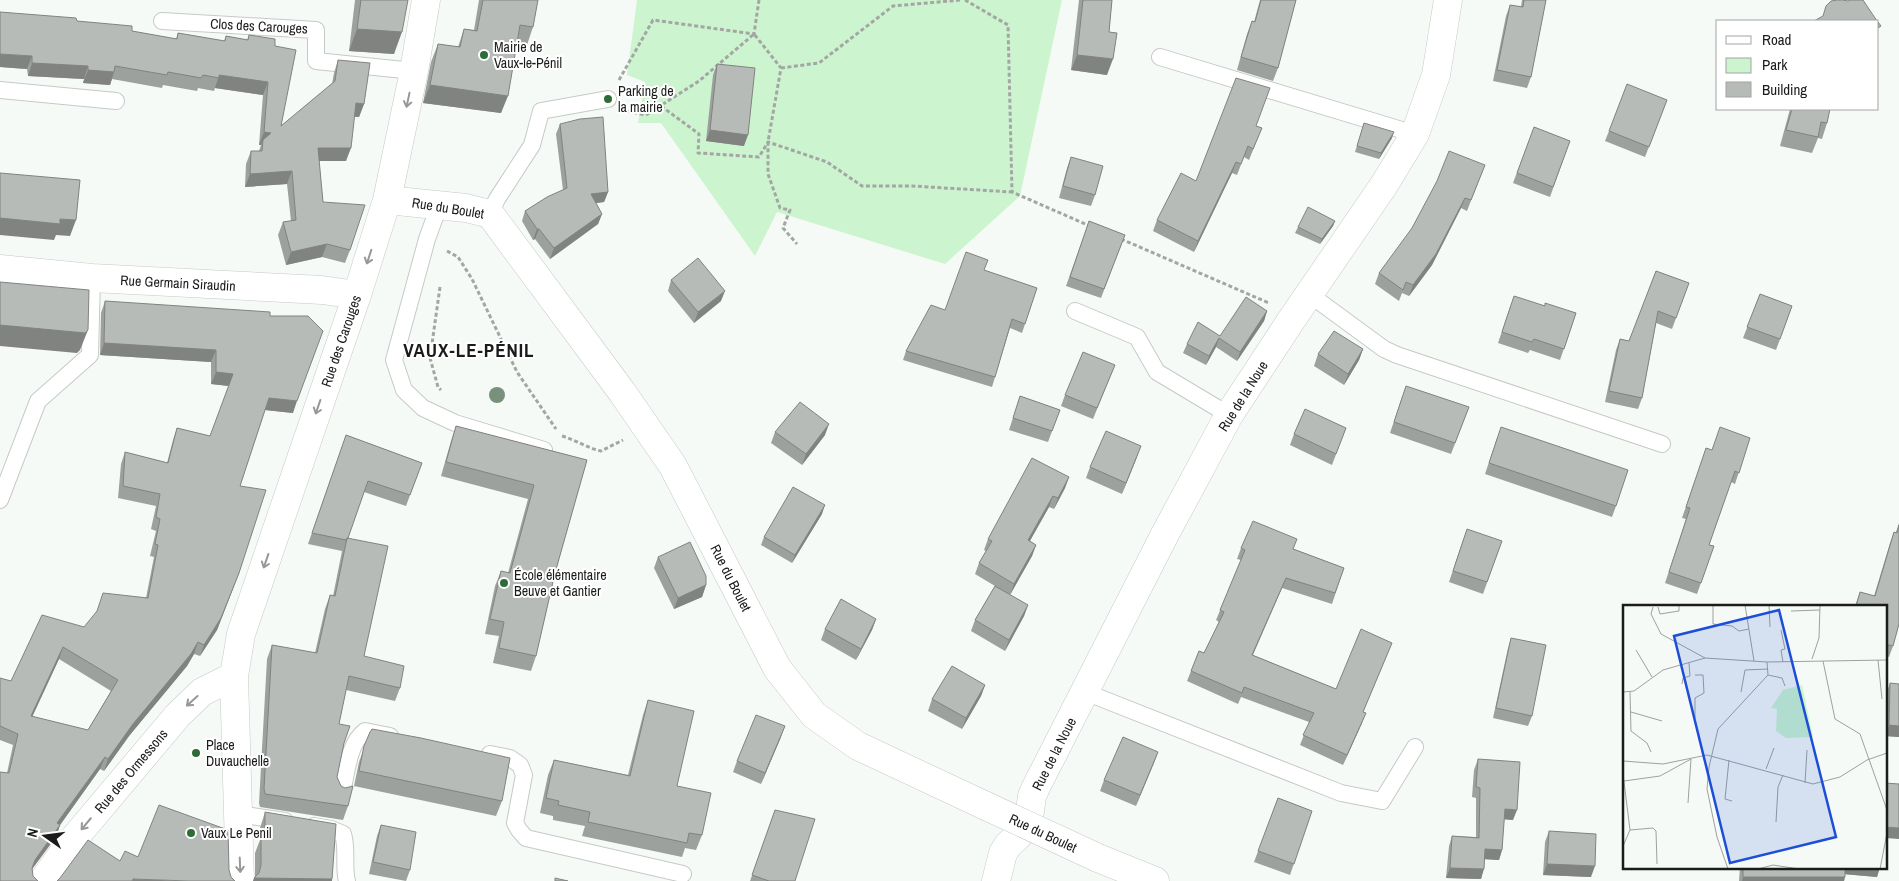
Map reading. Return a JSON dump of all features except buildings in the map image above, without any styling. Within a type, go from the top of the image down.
[{"type":"street","name":"Rue des Carouges","points":[[240,881],[234,676],[242,634],[357,295],[387,200],[414,71],[426,0]]},
{"type":"street","name":"Rue de la Noue","points":[[996,881],[1003,853],[1008,844],[1018,836],[1030,811],[1032,796],[1164,536],[1229,415],[1384,185],[1415,134],[1436,75],[1448,0]]},
{"type":"street","name":"Rue du Boulet","points":[[387,200],[466,208],[490,214],[622,392],[673,466],[776,668],[814,715],[858,746],[1098,858],[1155,881]]},
{"type":"street","name":"Rue Germain Siraudin","points":[[0,270],[92,278],[322,290],[357,295]]},
{"type":"street","name":"Rue des Ormessons","points":[[42,881],[72,841],[178,715],[202,692],[234,676]]},
{"type":"lane","name":"Clos des Carouges","points":[[162,20],[316,30],[316,61],[414,71]]},
{"type":"lane","points":[[1160,57],[1415,134]]},
{"type":"lane","points":[[0,90],[116,101]]},
{"type":"lane","points":[[490,214],[497,199],[532,145],[541,111],[608,99]]},
{"type":"lane","points":[[439,206],[427,239],[394,360],[404,390],[424,408],[455,423],[564,455]]},
{"type":"lane","points":[[0,500],[38,401],[90,355],[92,278]]},
{"type":"lane","points":[[1309,294],[1384,349],[1397,355],[1662,444]]},
{"type":"lane","points":[[1075,311],[1137,337],[1157,372],[1229,415]]},
{"type":"lane","points":[[1085,692],[1341,793],[1382,801],[1415,747]]},
{"type":"lane","points":[[342,792],[354,744],[358,736],[364,731],[403,738]]},
{"type":"lane","points":[[471,751],[510,758],[520,765],[524,775],[515,823],[526,838],[683,874]]},
{"type":"lane","points":[[238,814],[336,825],[343,834],[346,846],[347,881]]},
{"type":"path","points":[[758,0],[754,34],[699,81],[646,115],[614,108],[608,99],[653,20],[754,34],[781,68],[768,142],[768,174],[780,208],[790,210],[783,228],[797,244]]},
{"type":"path","points":[[781,68],[819,63],[893,6],[963,0],[1008,25],[1012,192]]},
{"type":"path","points":[[661,106],[699,134],[698,153],[759,156],[768,142]]},
{"type":"path","points":[[768,142],[827,162],[862,186],[912,186],[1012,192],[1093,227]]},
{"type":"path","points":[[427,239],[439,248],[458,257],[472,279],[517,372],[560,436],[572,439],[587,448],[601,451],[614,446],[627,437]]},
{"type":"path","points":[[1120,239],[1275,306],[1292,319]]},
{"type":"path","points":[[440,285],[430,358],[438,387],[443,392]]},
{"type":"green space","points":[[637,0],[1062,0],[1020,196],[945,264],[777,212],[755,256],[661,123],[638,123],[645,82],[627,75]]},
{"type":"place","name":"Mairie de Vaux-le-Pénil","points":[[484,55]]},
{"type":"place","name":"Parking de la mairie","points":[[608,99]]},
{"type":"place","name":"École élémentaire Beuve et Gantier","points":[[504,583]]},
{"type":"place","name":"Place Duvauchelle","points":[[196,753]]},
{"type":"place","name":"Vaux Le Penil","points":[[191,833]]},
{"type":"district","name":"VAUX-LE-PÉNIL","points":[[469,350]]}]
